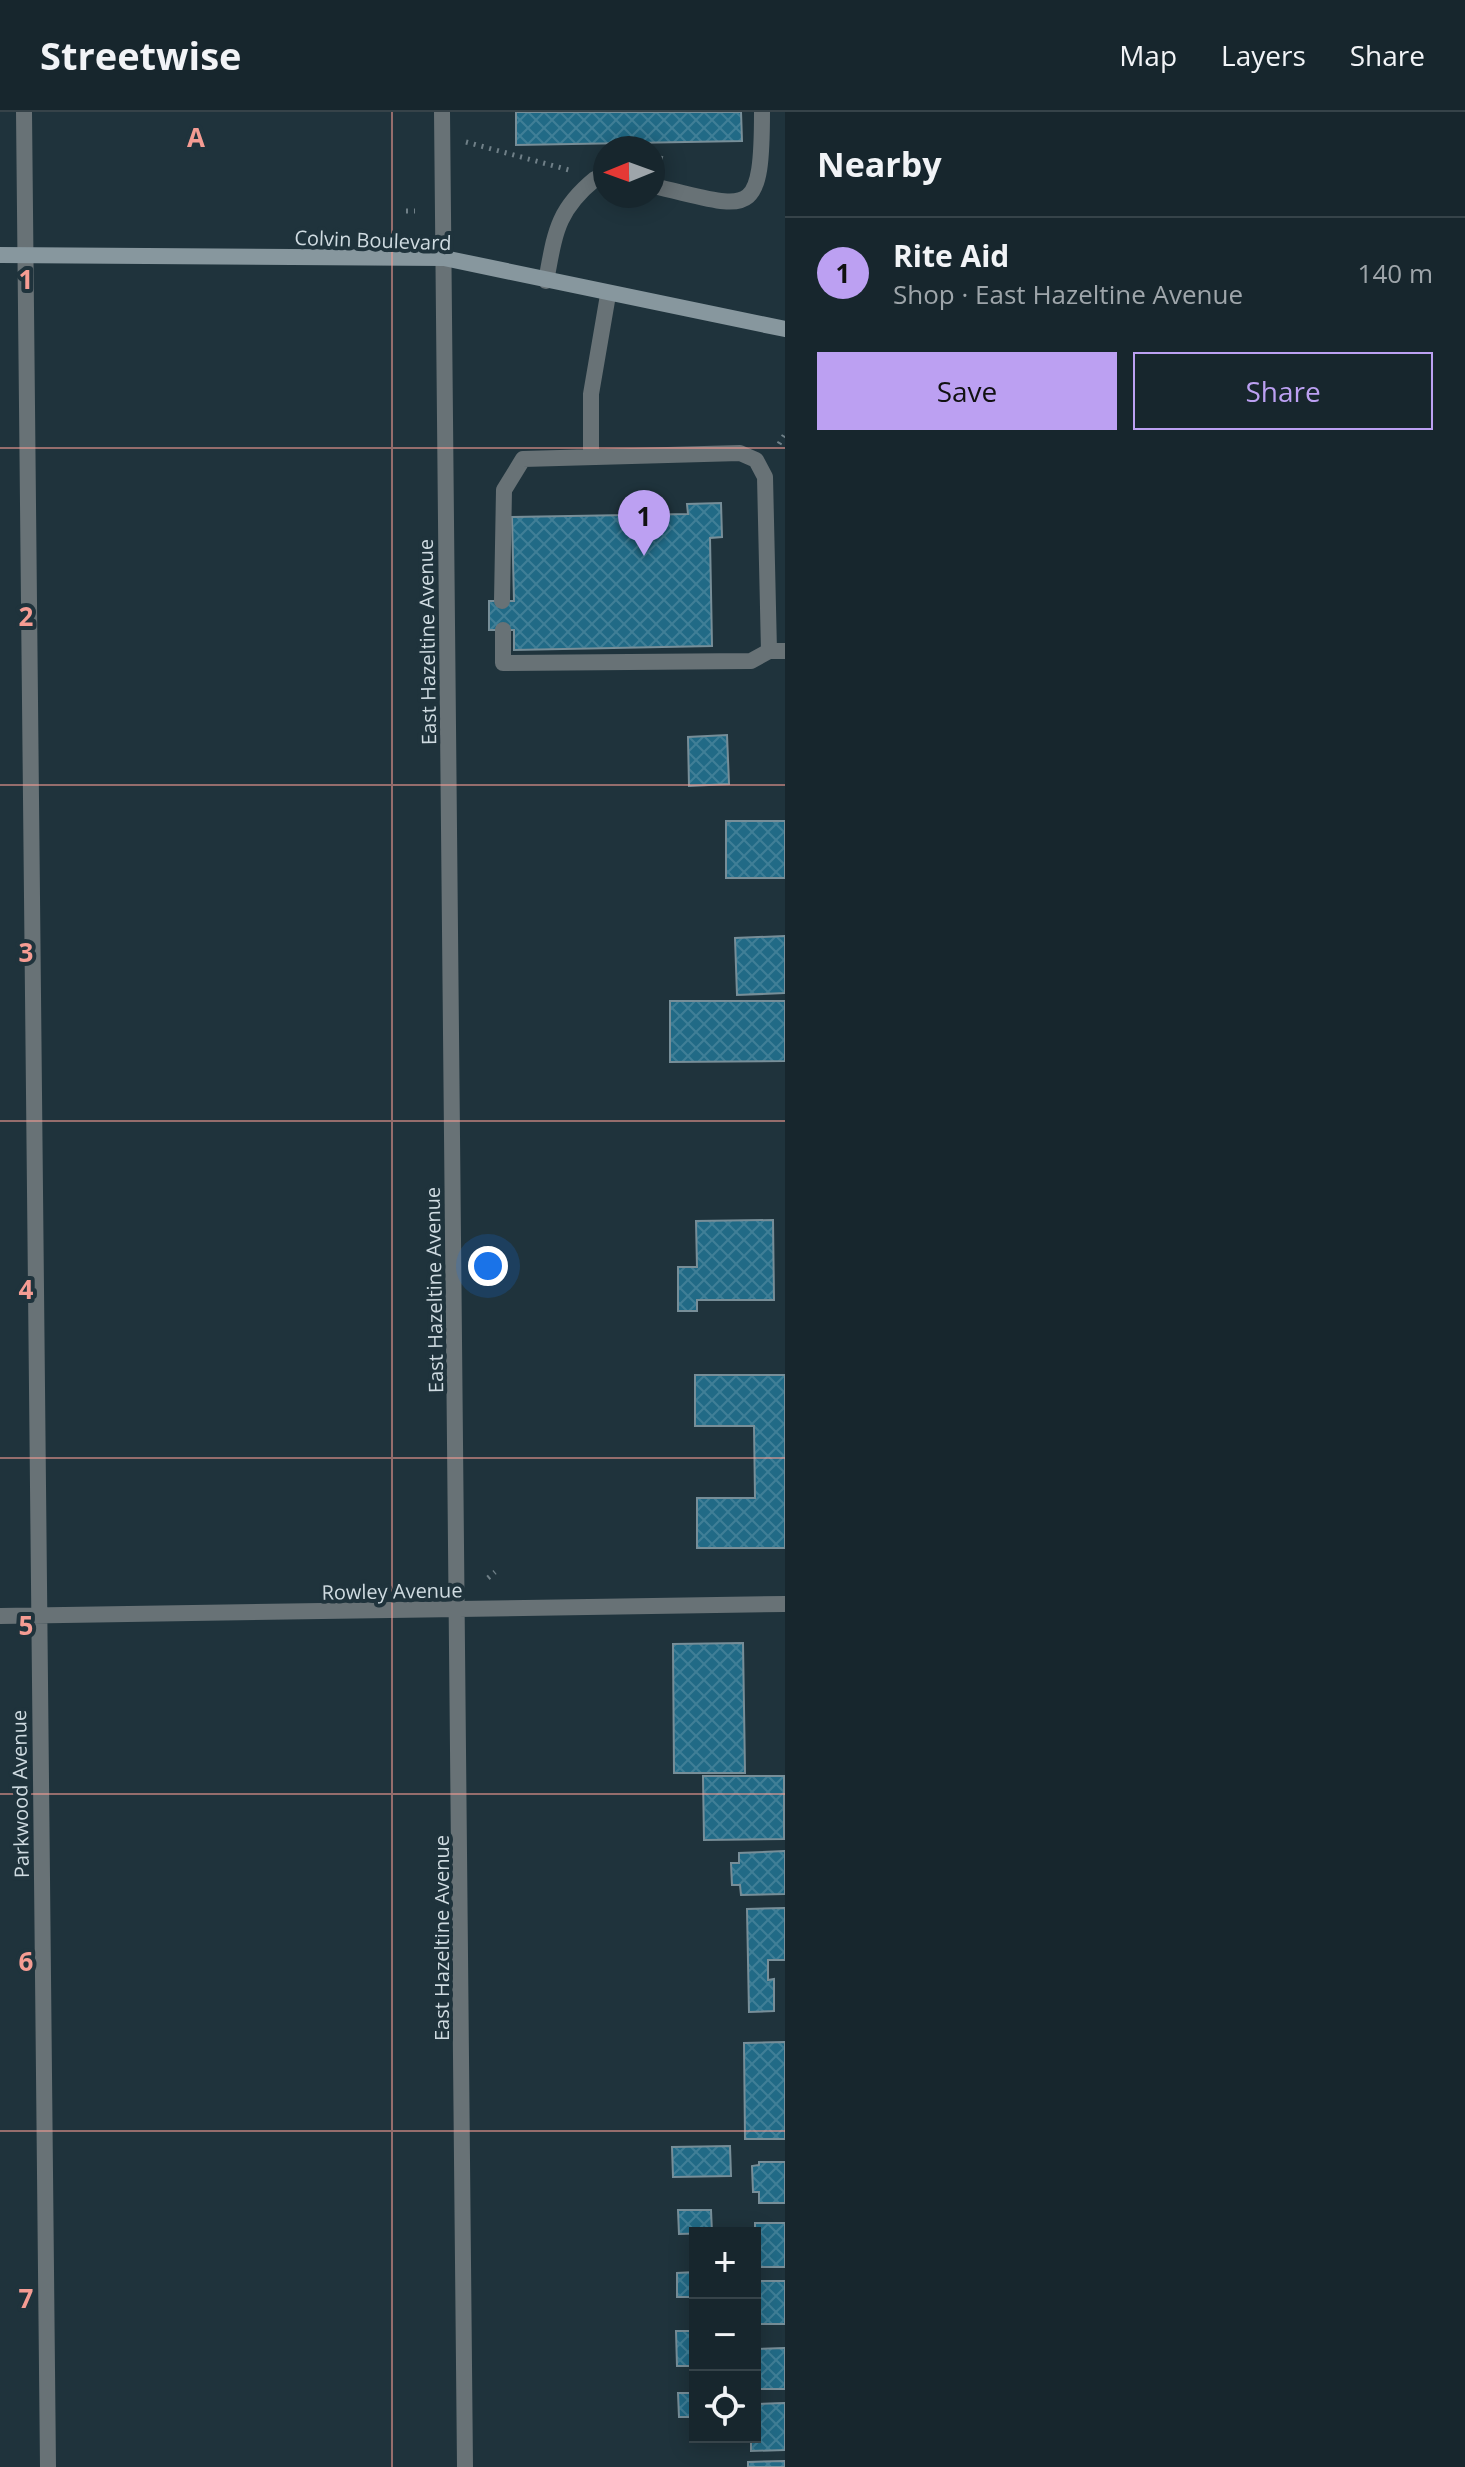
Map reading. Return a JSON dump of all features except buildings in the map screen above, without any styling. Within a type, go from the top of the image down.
[{"type":"street","name":"Parkwood Avenue","points":[[24,112],[48,2467]]},
{"type":"street","name":"East Hazeltine Avenue","points":[[442,112],[465,2467]]},
{"type":"street","points":[[665,189],[733,204],[748,198],[762,171],[762,112]]},
{"type":"street","points":[[546,281],[556,230],[571,198],[593,181]]},
{"type":"street","name":"Colvin Boulevard","points":[[0,255],[444,258],[608,295],[785,329]]},
{"type":"street","points":[[591,457],[591,394],[608,295]]},
{"type":"street","points":[[502,601],[504,490],[523,459],[740,453],[756,460],[765,477],[777,651],[751,661],[503,663],[503,630]]},
{"type":"street","name":"Rowley Avenue","points":[[0,1616],[785,1604]]},
{"type":"path","points":[[465,142],[573,171]]},
{"type":"path","points":[[665,159],[680,163]]},
{"type":"path","points":[[406,211],[415,211]]},
{"type":"path","points":[[779,444],[785,434]]},
{"type":"path","points":[[488,1578],[495,1572]]},
{"type":"place","name":"Rite Aid","points":[[644,556]]}]
